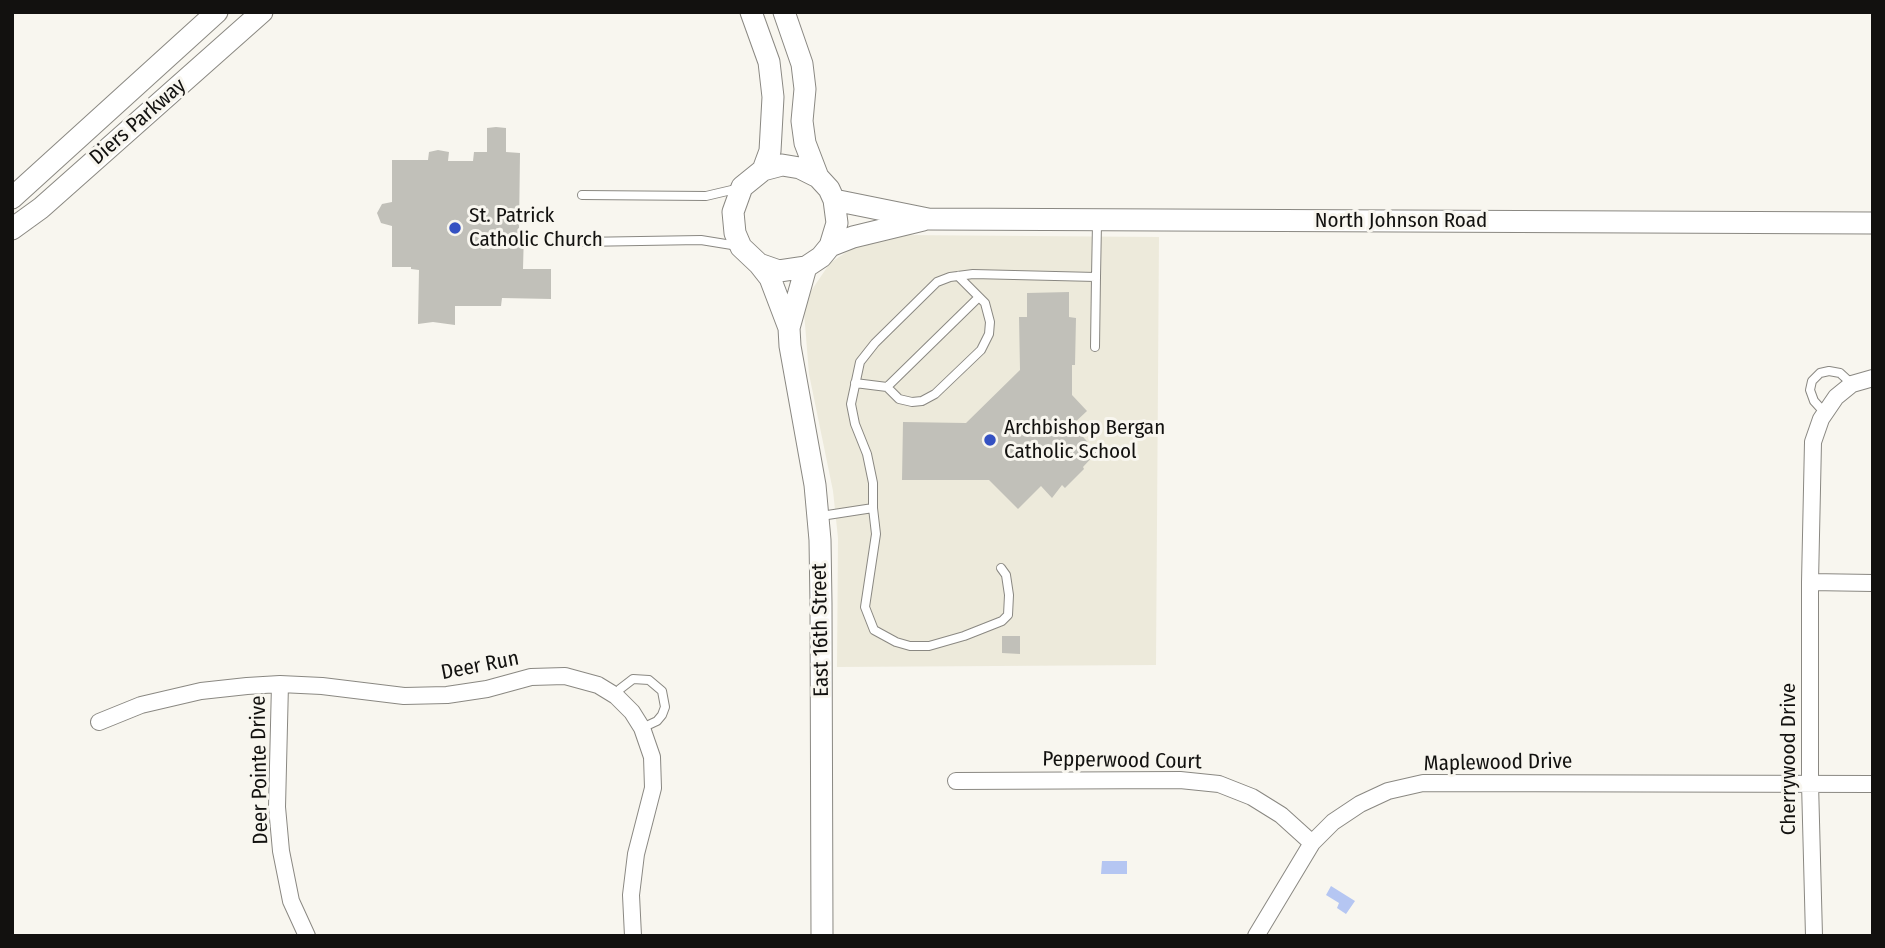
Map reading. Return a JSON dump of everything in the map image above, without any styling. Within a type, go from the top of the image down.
[{"type":"main road","name":"Diers Parkway","points":[[12,198],[217,12]]},
{"type":"main road","name":"Diers Parkway","points":[[12,229],[41,208],[262,12]]},
{"type":"main road","points":[[751,12],[769,62],[773,97],[770,151],[763,170]]},
{"type":"main road","points":[[784,12],[802,64],[805,89],[802,121],[805,143],[818,177]]},
{"type":"main road","points":[[782,165],[800,168],[818,177],[829,189],[834,200],[837,223],[830,246],[821,257],[806,267],[779,271],[759,264],[741,247],[733,222],[736,199],[743,187],[763,170],[782,165]]},
{"type":"main road","name":"North Johnson Road","points":[[834,200],[928,219],[1873,223]]},
{"type":"main road","name":"North Johnson Road","points":[[830,246],[853,237],[928,219]]},
{"type":"main road","name":"East 16th Street","points":[[759,264],[770,278],[789,328],[815,485],[821,618],[822,936]]},
{"type":"main road","name":"East 16th Street","points":[[789,328],[806,267]]},
{"type":"street","points":[[1852,384],[1873,378]]},
{"type":"street","name":"Cherrywood Drive","points":[[1814,936],[1810,783],[1813,442],[1825,413],[1836,397],[1852,384]]},
{"type":"street","points":[[1810,582],[1873,583]]},
{"type":"street","name":"Deer Run","points":[[99,722],[141,705],[201,691],[280,684],[404,696],[447,695],[487,689],[531,677],[565,676],[598,685],[617,696],[632,712],[642,728],[652,757],[653,788],[636,854],[631,895],[633,936]]},
{"type":"street","name":"Deer Pointe Drive","points":[[280,684],[277,807],[281,851],[291,901],[306,935]]},
{"type":"street","name":"Pepperwood Court","points":[[956,781],[1180,780],[1219,784],[1252,797],[1281,815],[1312,843]]},
{"type":"street","name":"Maplewood Drive","points":[[1256,936],[1312,843],[1333,822],[1360,804],[1388,791],[1423,783],[1873,784]]},
{"type":"lane","points":[[582,195],[706,196],[743,187]]},
{"type":"lane","points":[[1095,347],[1097,220]]},
{"type":"lane","points":[[580,242],[701,240],[741,247]]},
{"type":"lane","points":[[1001,568],[1006,575],[1009,596],[1008,615],[1002,621],[929,646],[910,646],[874,630],[865,607],[876,534],[873,483],[867,454],[855,424],[852,404],[860,362],[875,343],[937,282],[958,276],[999,274],[1096,277]]},
{"type":"lane","points":[[855,383],[887,387],[899,399],[922,401],[935,394],[981,350],[986,342],[990,322],[985,303],[958,276]]},
{"type":"lane","points":[[887,387],[979,298]]},
{"type":"lane","points":[[1825,413],[1814,401],[1810,390],[1812,381],[1820,373],[1829,371],[1840,373],[1852,384]]},
{"type":"lane","points":[[818,517],[873,508]]},
{"type":"lane","points":[[617,696],[620,689],[633,679],[649,680],[662,691],[662,715],[657,721],[642,728]]},
{"type":"shaded area","name":"Archbishop Bergan Catholic School","points":[[900,235],[1159,237],[1156,665],[837,667],[838,538],[833,491],[809,374],[804,312],[811,291],[830,263],[851,249]]},
{"type":"water","points":[[1102,861],[1127,861],[1127,874],[1101,874]]},
{"type":"water","points":[[1331,886],[1355,901],[1346,914],[1337,908],[1339,903],[1326,895]]},
{"type":"building","name":"St. Patrick Catholic Church","points":[[487,128],[506,128],[506,152],[520,153],[519,231],[524,231],[523,269],[551,269],[551,299],[502,298],[501,306],[455,306],[455,325],[433,322],[418,324],[419,270],[392,267],[392,226],[381,223],[377,213],[382,204],[392,202],[392,160],[428,160],[429,152],[438,150],[449,152],[448,161],[473,161],[474,152],[487,152]]},
{"type":"building","name":"Archbishop Bergan Catholic School","points":[[1069,292],[1069,317],[1076,318],[1072,395],[1087,411],[1072,425],[1097,452],[1084,469],[1065,488],[1062,485],[1052,498],[1041,486],[1018,509],[989,480],[902,480],[903,422],[966,423],[1020,370],[1019,317],[1027,317],[1027,293]]},
{"type":"building","points":[[1002,636],[1020,636],[1020,654],[1002,653]]},
{"type":"place","name":"St. Patrick Catholic Church","points":[[455,228]]},
{"type":"place","name":"Archbishop Bergan Catholic School","points":[[990,440]]}]
